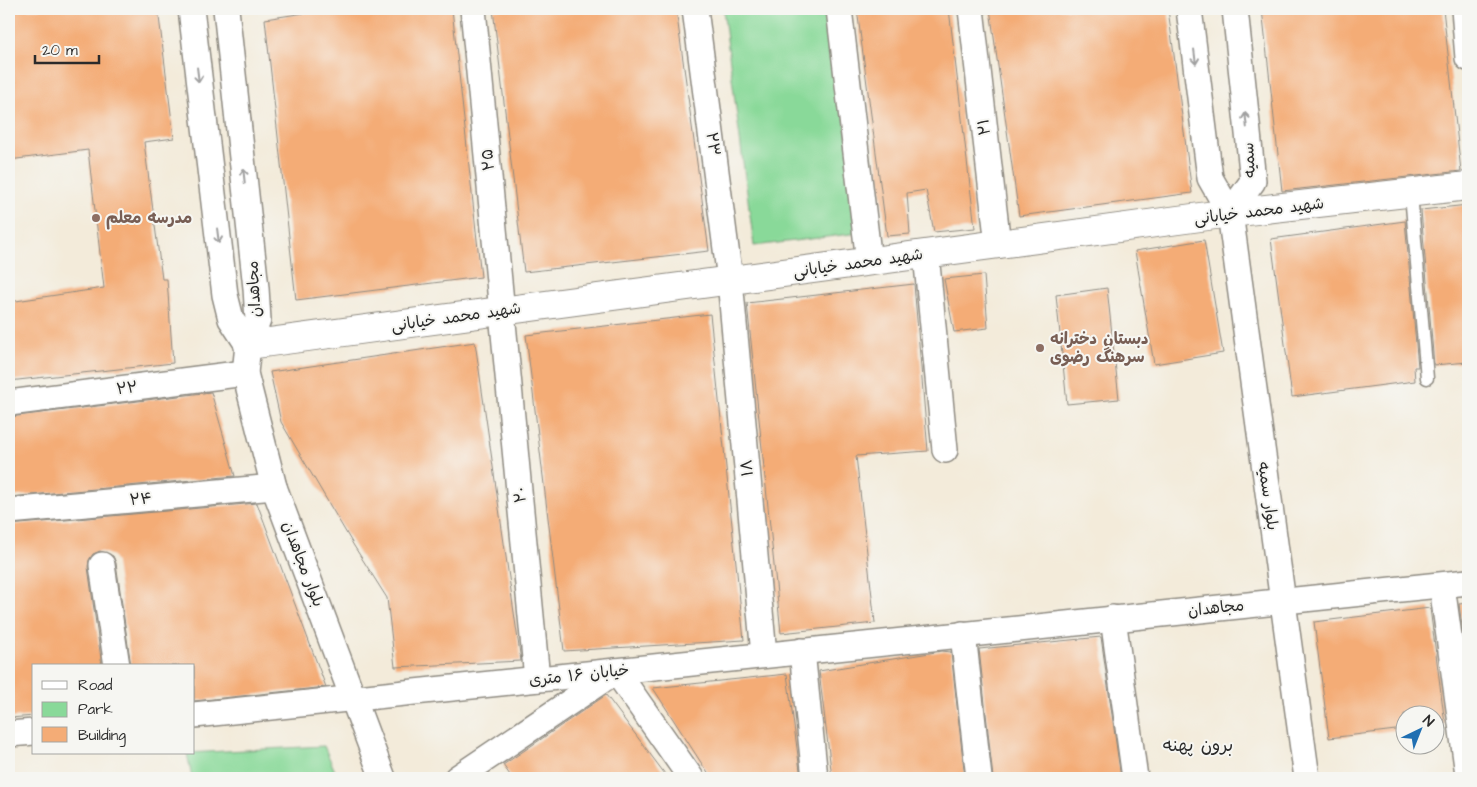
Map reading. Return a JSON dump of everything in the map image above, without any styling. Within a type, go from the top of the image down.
[{"type":"street","name":"مجاهدان","points":[[191,9],[225,295],[231,319],[248,345]]},
{"type":"street","name":"مجاهدان","points":[[226,9],[256,288],[258,320],[248,345]]},
{"type":"street","name":"۲۵","points":[[473,9],[502,311]]},
{"type":"street","name":"۲۳","points":[[696,9],[730,280]]},
{"type":"street","points":[[839,9],[869,262]]},
{"type":"street","name":"۲۱","points":[[971,9],[998,244]]},
{"type":"street","points":[[1189,9],[1210,178],[1230,214]]},
{"type":"street","name":"سمیه","points":[[1230,214],[1253,181],[1235,9]]},
{"type":"street","points":[[1464,9],[1468,58]]},
{"type":"street","name":"شهید محمد خیابانی","points":[[248,345],[998,244],[1468,186]]},
{"type":"street","name":"بلوار سمیه","points":[[1230,214],[1307,778]]},
{"type":"street","points":[[926,254],[945,450]]},
{"type":"street","name":"۱۸","points":[[730,280],[764,655]]},
{"type":"street","name":"۲۰","points":[[502,311],[538,679]]},
{"type":"street","name":"بلوار مجاهدان","points":[[248,345],[245,373],[274,487],[383,778]]},
{"type":"street","name":"۲۲","points":[[9,403],[245,373]]},
{"type":"street","name":"۲۴","points":[[9,511],[274,487]]},
{"type":"street","points":[[102,565],[117,664]]},
{"type":"street","name":"مجاهدان","points":[[963,634],[1468,582]]},
{"type":"street","points":[[1442,586],[1468,774]]},
{"type":"street","points":[[1113,618],[1136,778]]},
{"type":"street","points":[[963,634],[979,778]]},
{"type":"street","name":"خیابان ۱۶ متری","points":[[195,716],[963,634]]},
{"type":"street","points":[[802,651],[815,778]]},
{"type":"street","points":[[472,774],[616,671],[691,778]]},
{"type":"street","points":[[9,734],[32,732]]},
{"type":"lane","points":[[1411,194],[1426,378]]},
{"type":"green space","points":[[723,9],[831,9],[859,233],[754,246]]},
{"type":"green space","points":[[324,746],[338,778],[192,778],[187,754]]},
{"type":"building","points":[[9,9],[158,9],[174,138],[144,142],[162,279],[167,279],[173,363],[9,381],[9,302],[104,288],[88,150],[9,160]]},
{"type":"building","points":[[331,9],[452,9],[481,277],[296,300],[265,19]]},
{"type":"building","points":[[493,9],[676,9],[709,251],[524,272]]},
{"type":"building","points":[[857,9],[949,9],[975,228],[934,232],[926,190],[907,193],[910,234],[887,236]]},
{"type":"building","points":[[990,9],[1168,9],[1192,193],[1019,216]]},
{"type":"building","points":[[1262,9],[1443,9],[1461,171],[1282,191]]},
{"type":"building","points":[[1468,205],[1468,362],[1434,365],[1421,210]]},
{"type":"building","points":[[1405,221],[1418,367],[1414,367],[1415,381],[1292,397],[1271,239]]},
{"type":"building","points":[[1204,240],[1223,353],[1154,364],[1135,251]]},
{"type":"building","points":[[984,275],[988,328],[954,332],[944,279]]},
{"type":"building","points":[[914,284],[928,451],[856,456],[875,623],[781,633],[747,303]]},
{"type":"building","points":[[1107,288],[1119,399],[1067,404],[1056,295]]},
{"type":"building","points":[[710,314],[744,640],[564,651],[526,335]]},
{"type":"building","points":[[475,342],[521,661],[395,667],[387,598],[281,422],[270,372]]},
{"type":"building","points":[[211,392],[235,476],[9,497],[9,417]]},
{"type":"building","points":[[257,503],[326,687],[195,701],[195,664],[131,664],[116,563],[113,556],[100,551],[93,554],[89,560],[88,567],[102,664],[32,664],[32,716],[10,718],[9,525]]},
{"type":"building","points":[[1468,603],[1468,671],[1459,604]]},
{"type":"building","points":[[1430,608],[1442,704],[1394,704],[1394,730],[1329,738],[1314,622]]},
{"type":"building","points":[[1101,637],[1121,778],[993,778],[979,649]]},
{"type":"building","points":[[942,651],[951,652],[965,778],[832,778],[819,671]]},
{"type":"building","points":[[787,674],[801,778],[711,778],[653,688]]},
{"type":"building","points":[[606,695],[668,778],[512,778],[503,765]]},
{"type":"place","name":"مدرسه معلم","points":[[96,218]]},
{"type":"place","name":"دبستان دخترانه سرهنگ رضوی","points":[[1040,348]]},
{"type":"district","name":"برون پهنه","points":[[1198,745]]}]
